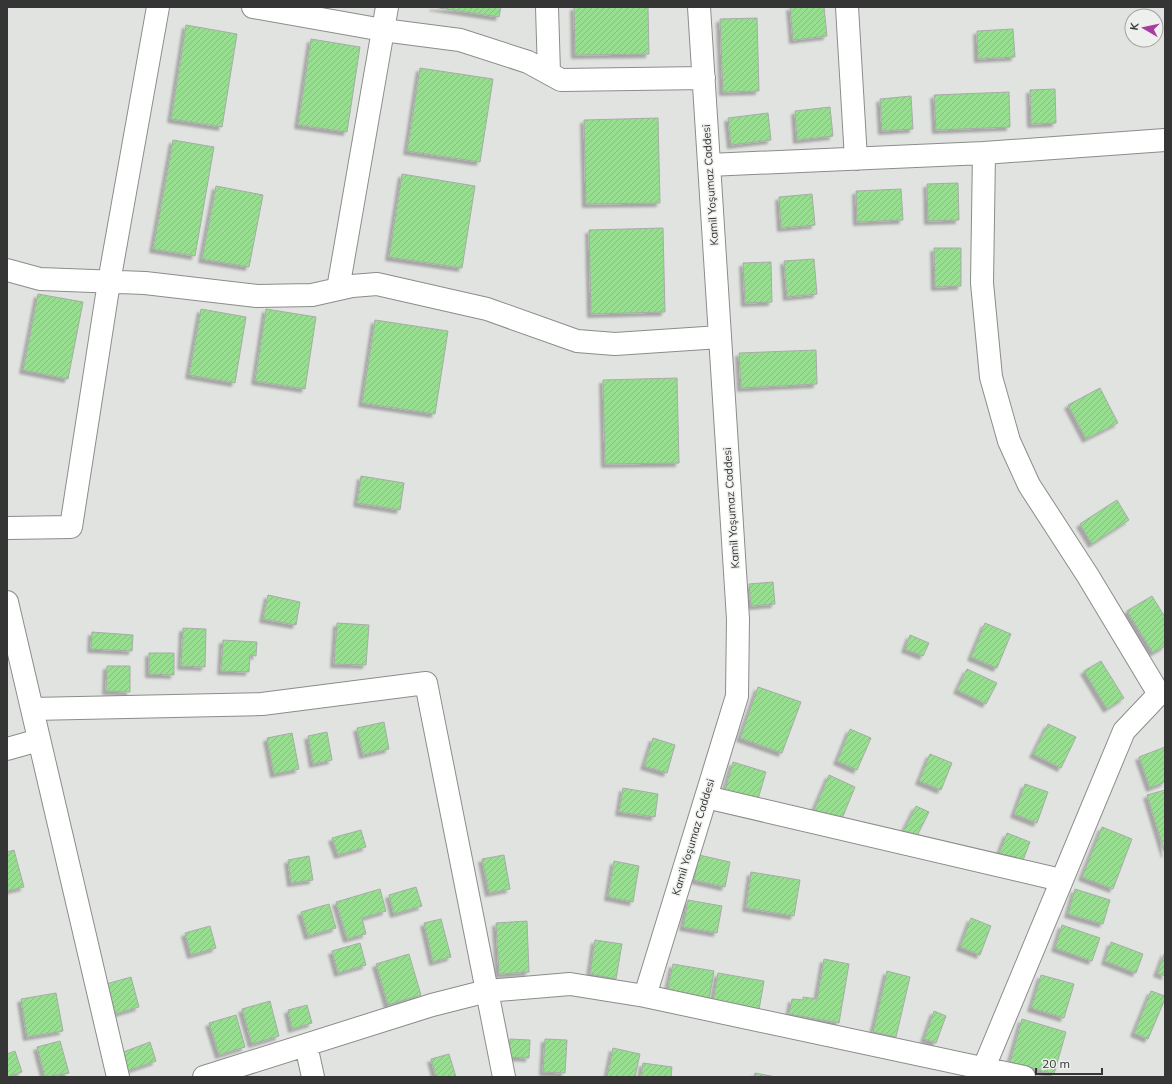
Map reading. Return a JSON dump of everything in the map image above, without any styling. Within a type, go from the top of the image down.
[{"type":"street","points":[[7,528],[71,527],[109,282],[158,7]]},
{"type":"street","points":[[253,7],[383,30],[460,40],[528,62],[561,80],[704,78]]},
{"type":"street","points":[[338,289],[387,7]]},
{"type":"street","points":[[547,7],[549,73]]},
{"type":"street","name":"Kamil Yoşumaz Caddesi","points":[[645,996],[737,696],[738,619],[699,7]]},
{"type":"street","points":[[847,7],[856,158]]},
{"type":"street","points":[[709,165],[984,153],[1165,140]]},
{"type":"street","points":[[981,1073],[1124,731],[1159,694],[1088,576],[1029,485],[1009,441],[991,377],[982,283],[984,153]]},
{"type":"street","points":[[7,270],[40,279],[145,283],[257,296],[312,295],[338,289],[377,284],[487,310],[577,341],[615,344],[720,337]]},
{"type":"street","points":[[7,602],[118,1077]]},
{"type":"street","points":[[32,709],[262,704],[426,683],[504,1077]]},
{"type":"street","points":[[7,748],[39,740]]},
{"type":"street","points":[[706,797],[1061,880]]},
{"type":"street","points":[[204,1077],[432,1005],[487,991],[570,984],[645,996],[981,1073],[1024,1077]]},
{"type":"street","points":[[306,1045],[313,1077]]},
{"type":"building","points":[[433,7],[501,7],[499,17]]},
{"type":"building","points":[[574,7],[648,7],[649,54],[575,55]]},
{"type":"building","points":[[790,7],[824,7],[827,36],[793,40]]},
{"type":"building","points":[[757,18],[759,91],[723,92],[720,19]]},
{"type":"building","points":[[186,25],[237,34],[222,127],[171,119]]},
{"type":"building","points":[[1013,29],[1015,57],[978,59],[977,31]]},
{"type":"building","points":[[311,39],[360,47],[347,132],[298,125]]},
{"type":"building","points":[[420,68],[493,79],[480,162],[407,151]]},
{"type":"building","points":[[1055,89],[1056,123],[1031,124],[1030,90]]},
{"type":"building","points":[[1009,92],[1010,127],[936,130],[934,95]]},
{"type":"building","points":[[911,96],[913,129],[882,131],[880,99]]},
{"type":"building","points":[[830,107],[833,136],[797,140],[795,111]]},
{"type":"building","points":[[768,113],[771,140],[731,145],[728,118]]},
{"type":"building","points":[[658,118],[660,203],[586,204],[584,120]]},
{"type":"building","points":[[173,140],[214,147],[195,256],[153,249]]},
{"type":"building","points":[[402,174],[475,186],[462,268],[389,257]]},
{"type":"building","points":[[958,183],[959,220],[928,221],[927,184]]},
{"type":"building","points":[[216,186],[263,195],[249,267],[202,259]]},
{"type":"building","points":[[901,189],[903,220],[857,222],[856,191]]},
{"type":"building","points":[[812,194],[815,225],[781,228],[779,197]]},
{"type":"building","points":[[663,228],[665,312],[591,314],[589,230]]},
{"type":"building","points":[[934,248],[961,248],[961,286],[935,287]]},
{"type":"building","points":[[814,259],[817,294],[787,297],[784,261]]},
{"type":"building","points":[[771,262],[772,302],[745,303],[743,263]]},
{"type":"building","points":[[38,294],[83,302],[68,379],[23,370]]},
{"type":"building","points":[[201,309],[246,317],[235,383],[189,375]]},
{"type":"building","points":[[266,309],[316,317],[305,389],[255,381]]},
{"type":"building","points":[[375,320],[448,331],[435,414],[362,403]]},
{"type":"building","points":[[816,350],[817,384],[741,388],[739,353]]},
{"type":"building","points":[[677,378],[679,463],[605,464],[603,380]]},
{"type":"building","points":[[1100,388],[1118,423],[1086,439],[1068,405]]},
{"type":"building","points":[[361,476],[404,483],[400,510],[357,503]]},
{"type":"building","points":[[1117,500],[1129,520],[1092,544],[1080,524]]},
{"type":"building","points":[[773,582],[775,604],[751,606],[749,584]]},
{"type":"building","points":[[268,595],[300,602],[296,625],[263,619]]},
{"type":"building","points":[[1152,596],[1165,617],[1165,646],[1153,653],[1127,611]]},
{"type":"building","points":[[337,623],[369,625],[366,665],[334,664]]},
{"type":"building","points":[[985,623],[1011,634],[997,668],[971,657]]},
{"type":"building","points":[[183,628],[206,629],[205,667],[181,666]]},
{"type":"building","points":[[92,632],[133,635],[132,651],[91,649]]},
{"type":"building","points":[[910,635],[929,643],[923,656],[905,649]]},
{"type":"building","points":[[223,640],[257,642],[256,656],[250,655],[249,672],[221,671]]},
{"type":"building","points":[[149,653],[174,653],[174,675],[149,674]]},
{"type":"building","points":[[1101,661],[1124,698],[1107,709],[1084,671]]},
{"type":"building","points":[[107,666],[130,666],[130,692],[106,691]]},
{"type":"building","points":[[967,669],[997,683],[986,704],[957,690]]},
{"type":"building","points":[[758,687],[801,702],[782,753],[740,738]]},
{"type":"building","points":[[384,722],[389,749],[363,755],[357,728]]},
{"type":"building","points":[[1048,724],[1076,737],[1061,768],[1033,754]]},
{"type":"building","points":[[850,729],[871,738],[857,770],[837,761]]},
{"type":"building","points":[[327,732],[332,760],[313,764],[308,736]]},
{"type":"building","points":[[292,733],[299,769],[274,774],[267,738]]},
{"type":"building","points":[[653,738],[675,745],[667,773],[644,766]]},
{"type":"building","points":[[1165,747],[1165,782],[1150,788],[1139,757]]},
{"type":"building","points":[[930,754],[952,763],[941,790],[919,781]]},
{"type":"building","points":[[733,762],[766,772],[758,799],[725,790]]},
{"type":"building","points":[[829,775],[855,787],[841,821],[814,810]]},
{"type":"building","points":[[1025,784],[1048,792],[1037,823],[1014,814]]},
{"type":"building","points":[[623,788],[658,794],[655,817],[619,812]]},
{"type":"building","points":[[1165,790],[1165,854],[1147,795]]},
{"type":"building","points":[[916,806],[929,812],[916,838],[903,832]]},
{"type":"building","points":[[1102,827],[1132,839],[1113,889],[1082,877]]},
{"type":"building","points":[[361,830],[366,847],[338,855],[332,838]]},
{"type":"building","points":[[1007,833],[1030,842],[1020,868],[997,859]]},
{"type":"building","points":[[14,850],[24,887],[7,891],[7,852]]},
{"type":"building","points":[[504,855],[510,889],[489,893],[482,859]]},
{"type":"building","points":[[699,855],[730,862],[725,887],[694,880]]},
{"type":"building","points":[[309,856],[313,880],[291,883],[288,860]]},
{"type":"building","points":[[614,861],[639,866],[633,902],[608,897]]},
{"type":"building","points":[[751,872],[800,880],[794,916],[746,908]]},
{"type":"building","points":[[416,887],[422,906],[394,914],[389,895]]},
{"type":"building","points":[[380,889],[386,911],[362,918],[366,934],[347,939],[336,902]]},
{"type":"building","points":[[1075,889],[1110,900],[1103,924],[1068,914]]},
{"type":"building","points":[[688,900],[722,906],[717,933],[683,927]]},
{"type":"building","points":[[329,904],[336,928],[308,936],[301,912]]},
{"type":"building","points":[[971,918],[991,926],[980,955],[960,947]]},
{"type":"building","points":[[441,919],[451,957],[433,962],[424,923]]},
{"type":"building","points":[[527,921],[529,972],[499,974],[496,923]]},
{"type":"building","points":[[1062,925],[1100,938],[1092,961],[1055,948]]},
{"type":"building","points":[[210,926],[216,948],[191,955],[185,933]]},
{"type":"building","points":[[595,940],[622,944],[616,979],[590,974]]},
{"type":"building","points":[[1111,942],[1143,954],[1136,973],[1105,961]]},
{"type":"building","points":[[360,943],[366,965],[338,973],[332,951]]},
{"type":"building","points":[[1165,952],[1165,976],[1157,973]]},
{"type":"building","points":[[409,954],[421,995],[388,1005],[376,964]]},
{"type":"building","points":[[824,959],[849,964],[839,1023],[789,1014],[792,999],[803,1000],[803,997],[817,999]]},
{"type":"building","points":[[673,964],[714,971],[709,1000],[667,992]]},
{"type":"building","points":[[887,971],[910,977],[896,1037],[873,1032]]},
{"type":"building","points":[[718,973],[764,981],[759,1010],[713,1002]]},
{"type":"building","points":[[1041,975],[1074,984],[1064,1018],[1031,1008]]},
{"type":"building","points":[[131,977],[139,1007],[115,1014],[106,984]]},
{"type":"building","points":[[1151,991],[1165,996],[1165,999],[1148,1039],[1134,1033]]},
{"type":"building","points":[[56,993],[63,1031],[27,1037],[21,999]]},
{"type":"building","points":[[270,1001],[279,1036],[252,1044],[242,1009]]},
{"type":"building","points":[[307,1005],[312,1023],[292,1029],[288,1010]]},
{"type":"building","points":[[934,1011],[946,1016],[936,1043],[924,1039]]},
{"type":"building","points":[[236,1015],[245,1047],[219,1055],[209,1023]]},
{"type":"building","points":[[1022,1019],[1066,1032],[1054,1074],[1010,1062]]},
{"type":"building","points":[[510,1039],[530,1040],[529,1058],[509,1057]]},
{"type":"building","points":[[545,1039],[567,1040],[565,1073],[543,1072]]},
{"type":"building","points":[[60,1041],[69,1073],[45,1077],[37,1047]]},
{"type":"building","points":[[150,1042],[156,1061],[124,1072],[118,1054]]},
{"type":"building","points":[[613,1048],[640,1054],[635,1077],[607,1077]]},
{"type":"building","points":[[15,1051],[22,1072],[7,1077],[7,1054]]},
{"type":"building","points":[[449,1054],[456,1077],[436,1077],[431,1059]]},
{"type":"building","points":[[643,1063],[672,1067],[671,1077],[641,1077]]},
{"type":"building","points":[[755,1073],[776,1077],[754,1077]]}]
